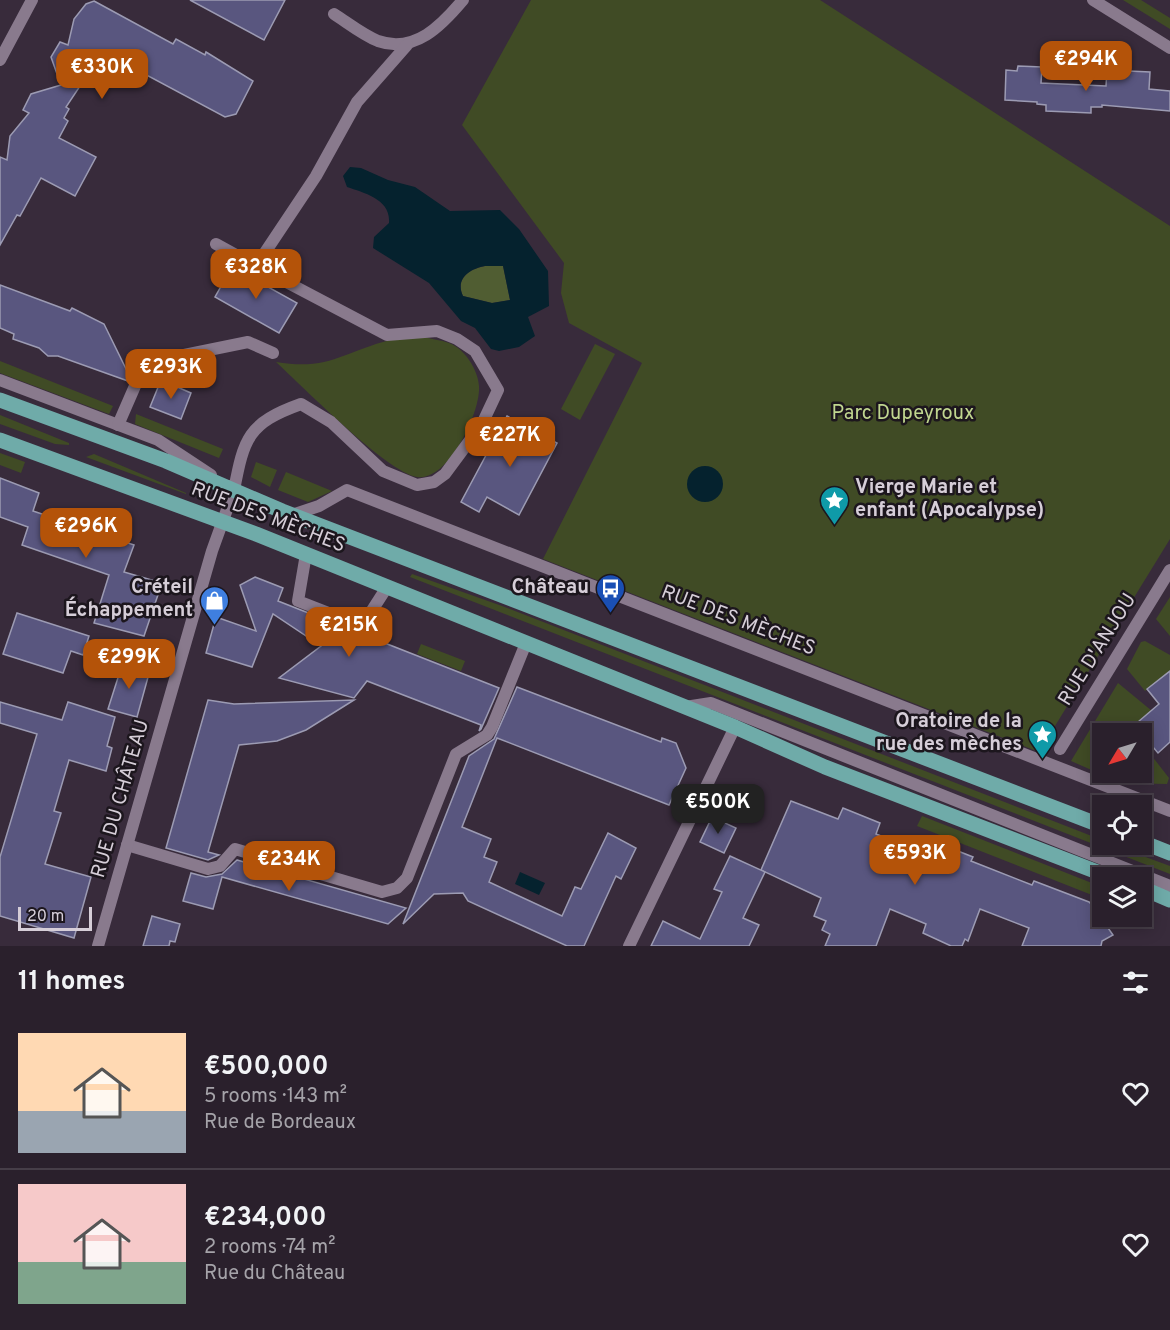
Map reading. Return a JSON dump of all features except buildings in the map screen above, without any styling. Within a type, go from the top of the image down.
[{"type":"main road","name":"RUE DES MÈCHES","points":[[0,400],[166,460],[292,514],[1092,822]]},
{"type":"main road","name":"RUE DES MÈCHES","points":[[0,440],[306,554],[735,727],[825,767],[1092,870]]},
{"type":"main road","points":[[1152,846],[1170,853]]},
{"type":"main road","points":[[1152,892],[1170,900]]},
{"type":"street","points":[[0,60],[32,0]]},
{"type":"street","points":[[216,244],[256,266],[316,176],[357,102],[407,45],[440,27],[463,0]]},
{"type":"street","points":[[1093,0],[1170,48]]},
{"type":"street","points":[[334,14],[379,41],[407,45]]},
{"type":"street","name":"RUE DU CHÂTEAU","points":[[99,946],[222,522],[234,490],[241,452],[252,432],[275,413],[301,404],[331,422],[383,471],[417,485],[434,482],[445,474],[482,424],[498,390],[475,351],[457,339],[437,331],[387,335],[256,266]]},
{"type":"street","points":[[118,424],[145,363],[248,342],[273,353]]},
{"type":"street","name":"RUE DES MÈCHES","points":[[0,380],[159,440],[234,490]]},
{"type":"street","name":"RUE DES MÈCHES","points":[[292,514],[319,506],[347,490],[1170,812]]},
{"type":"street","points":[[306,554],[297,601],[362,626],[387,587]]},
{"type":"street","name":"RUE D'ANJOU","points":[[1060,749],[1170,570]]},
{"type":"street","points":[[128,845],[208,869],[220,866],[236,849],[382,892],[397,888],[408,878],[456,754],[487,735],[526,643]]},
{"type":"street","name":"RUE DES MÈCHES","points":[[685,707],[711,703],[1170,886]]},
{"type":"street","points":[[628,946],[735,727]]},
{"type":"green space","name":"Parc Dupeyroux","points":[[531,0],[820,0],[1170,226],[1170,539],[1039,752],[543,559],[642,363],[569,323],[561,293],[564,263],[462,125]]},
{"type":"green space","points":[[1123,0],[1141,0],[1170,18],[1170,29]]},
{"type":"green space","points":[[485,266],[503,266],[510,300],[492,303],[463,296],[462,280],[469,272]]},
{"type":"green space","points":[[423,337],[449,343],[460,350],[473,367],[479,386],[475,412],[460,443],[440,469],[429,476],[417,477],[403,472],[386,460],[345,427],[276,362],[310,364],[323,362],[390,340]]},
{"type":"green space","points":[[595,344],[615,354],[580,420],[561,409]]},
{"type":"green space","points":[[0,361],[113,406],[109,414],[0,373]]},
{"type":"green space","points":[[136,414],[223,449],[219,458],[135,424]]},
{"type":"green space","points":[[0,415],[69,443],[69,445],[55,444],[0,424]]},
{"type":"green space","points":[[0,453],[25,462],[21,473],[0,465]]},
{"type":"green space","points":[[94,454],[186,493],[186,494],[86,457]]},
{"type":"green space","points":[[256,462],[277,470],[270,487],[251,477]]},
{"type":"green space","points":[[286,472],[332,491],[308,502],[278,490]]},
{"type":"green space","points":[[412,574],[502,606],[1092,836],[1092,844],[410,577]]},
{"type":"green space","points":[[1170,597],[1170,636],[1156,619]]},
{"type":"green space","points":[[1145,641],[1170,655],[1170,671],[1145,691],[1127,669],[1141,642]]},
{"type":"green space","points":[[421,644],[465,661],[461,671],[417,654]]},
{"type":"green space","points":[[1118,683],[1152,711],[1138,723],[1094,723]]},
{"type":"green space","points":[[1092,726],[1092,770],[1071,761]]},
{"type":"green space","points":[[1152,756],[1169,778],[1167,784],[1121,783],[1152,783]]},
{"type":"green space","points":[[922,816],[1092,883],[1092,895],[917,826]]},
{"type":"green space","points":[[1121,855],[1140,855],[1170,866],[1170,874]]},
{"type":"water","points":[[350,167],[361,168],[388,180],[415,187],[450,211],[500,210],[519,229],[548,271],[549,306],[528,317],[535,336],[519,347],[499,351],[491,349],[475,328],[461,321],[429,283],[373,248],[374,237],[389,223],[386,208],[375,198],[347,187],[343,176]],"holes":[[[485,266],[503,266],[510,300],[492,303],[463,296],[462,280],[469,272]]]},
{"type":"water","points":[[705,466],[718,471],[723,484],[718,497],[705,502],[692,497],[687,484],[692,471]]},
{"type":"water","points":[[520,872],[545,883],[539,895],[515,884]]},
{"type":"place","name":"Vierge Marie et enfant (Apocalypse)","points":[[834,526]]},
{"type":"place","name":"Château","points":[[610,614]]},
{"type":"place","name":"Créteil Échappement","points":[[214,626]]},
{"type":"place","name":"Oratoire de la rue des mèches","points":[[1043,760]]}]
